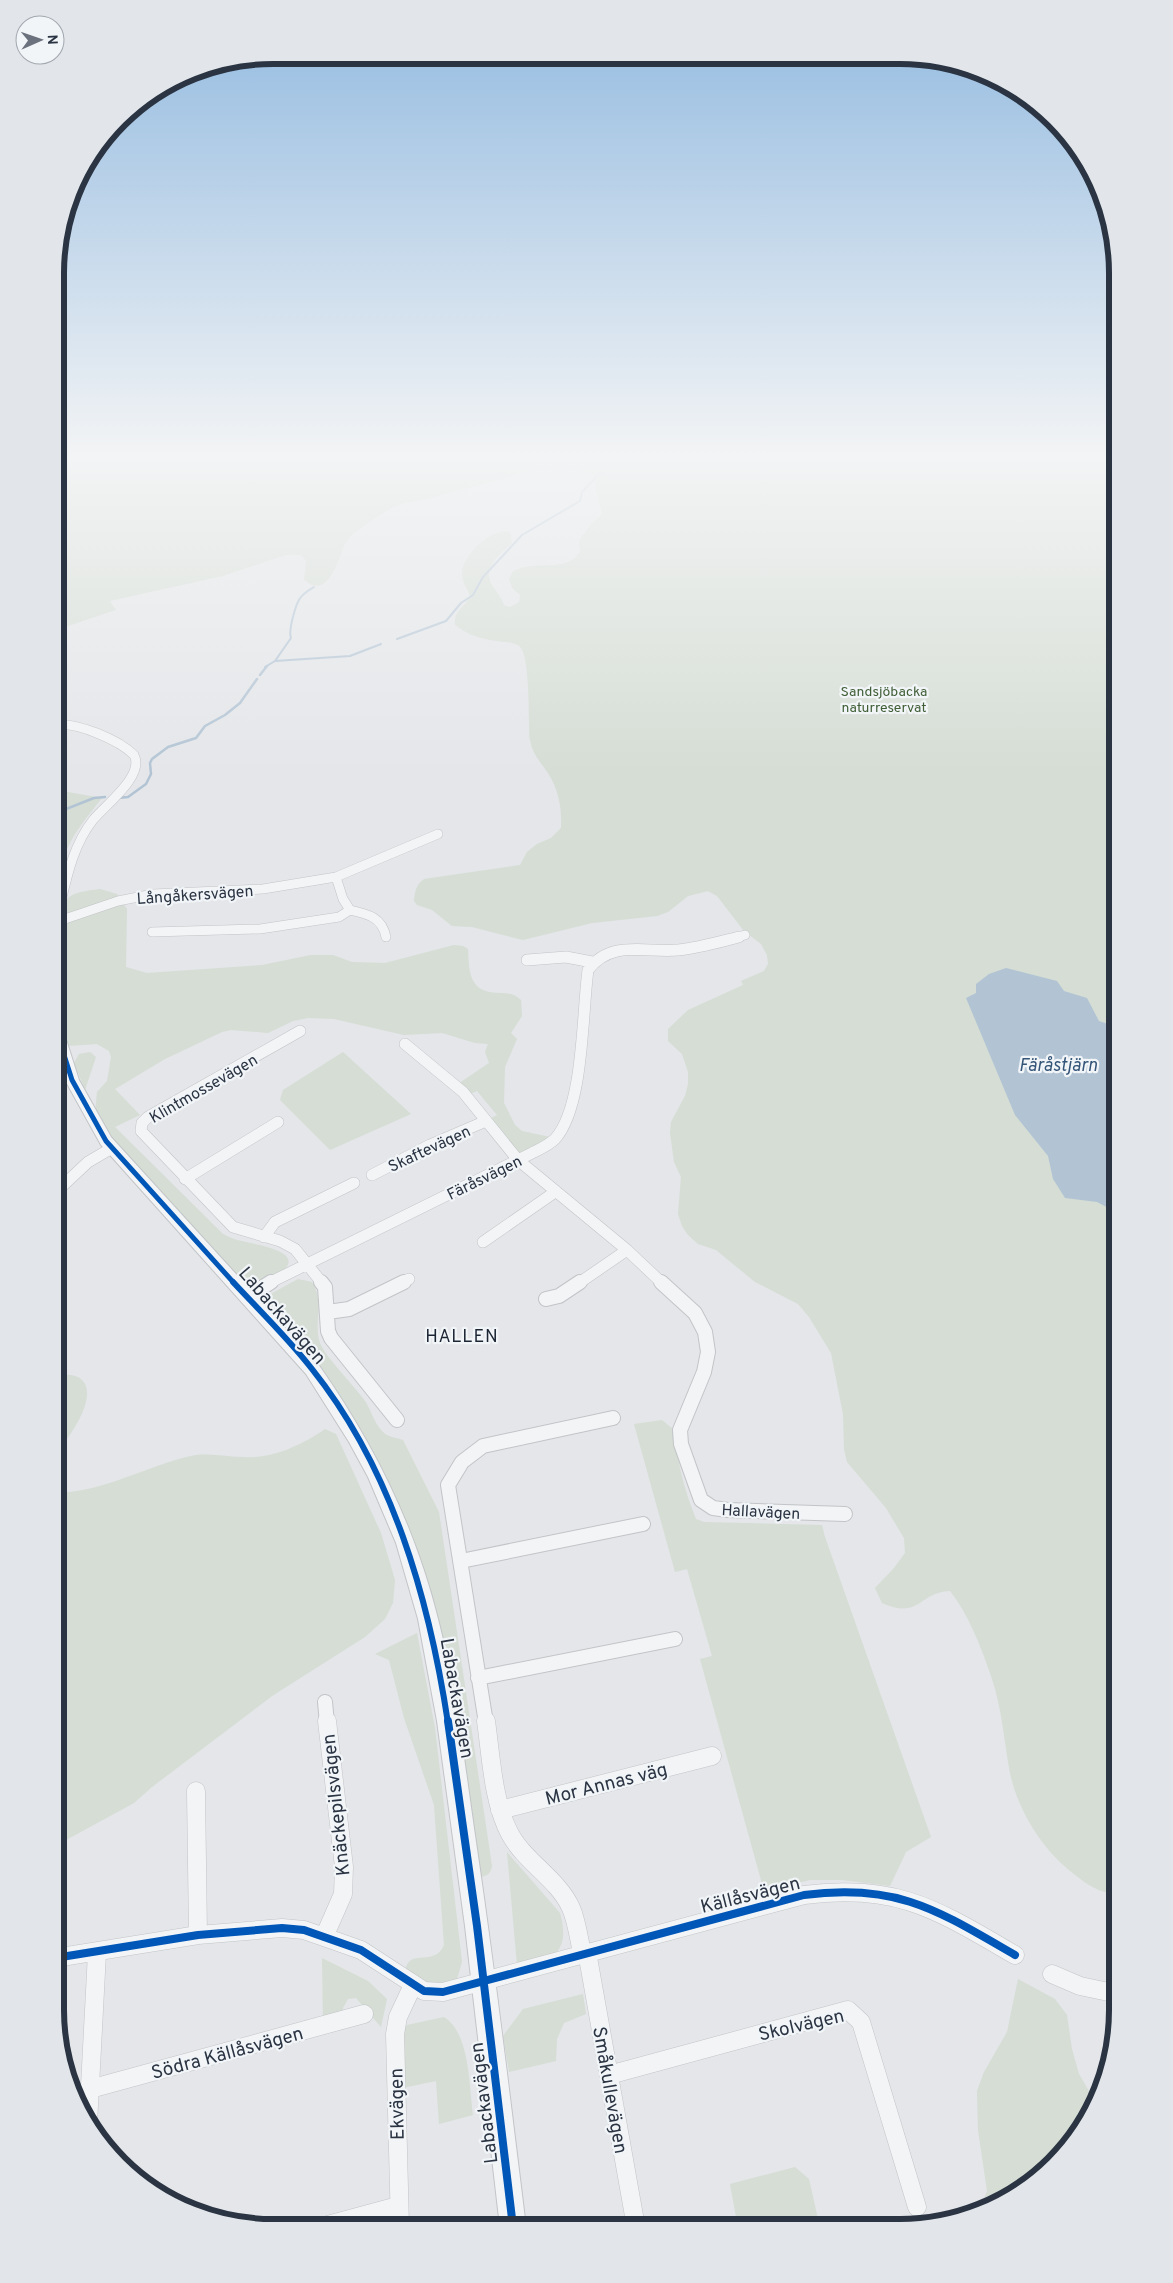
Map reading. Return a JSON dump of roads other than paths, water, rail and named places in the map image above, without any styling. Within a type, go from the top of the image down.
[{"type":"street","points":[[64,724],[81,727],[124,747],[135,755],[137,761],[134,774],[130,780],[100,812],[83,836],[74,858],[64,894]]},
{"type":"street","name":"Långåkersvägen","points":[[64,919],[118,901],[153,894],[263,889],[336,877],[438,834]]},
{"type":"street","points":[[336,877],[343,899],[350,910],[380,920],[385,928],[386,937]]},
{"type":"street","points":[[152,932],[260,929],[339,917],[350,910]]},
{"type":"street","points":[[527,960],[566,957],[592,962],[605,953],[616,951],[678,950],[745,935]]},
{"type":"street","name":"Färåsvägen","points":[[248,1297],[273,1280],[518,1160],[556,1138],[566,1121],[576,1074],[585,985],[592,962]]},
{"type":"street","name":"Klintmossevägen","points":[[300,1031],[148,1118],[142,1124],[141,1131],[232,1227],[280,1240],[295,1249],[325,1287],[328,1331],[331,1338],[397,1420]]},
{"type":"street","name":"Skaftevägen","points":[[405,1044],[463,1092],[518,1160]]},
{"type":"street","name":"Labackavägen","points":[[64,1059],[72,1080],[112,1148],[248,1297],[312,1369],[336,1400],[358,1437],[403,1535],[426,1612],[437,1659],[484,1980],[512,2219]]},
{"type":"street","name":"Skaftevägen","points":[[372,1175],[430,1145],[486,1121]]},
{"type":"street","points":[[185,1179],[278,1122]]},
{"type":"street","points":[[64,1184],[88,1162],[112,1148]]},
{"type":"street","name":"Hallavägen","points":[[518,1160],[627,1250],[695,1313],[705,1332],[708,1352],[704,1372],[680,1430],[681,1444],[701,1500],[713,1508],[728,1510],[845,1514]]},
{"type":"street","points":[[264,1237],[275,1222],[354,1183]]},
{"type":"street","points":[[483,1242],[555,1192]]},
{"type":"street","points":[[546,1299],[559,1296],[627,1250]]},
{"type":"street","points":[[328,1312],[348,1308],[409,1279]]},
{"type":"street","points":[[584,1953],[571,1908],[560,1891],[522,1851],[510,1834],[500,1810],[448,1485],[453,1473],[467,1455],[483,1446],[613,1418]]},
{"type":"street","points":[[460,1561],[643,1524]]},
{"type":"street","points":[[478,1678],[676,1639]]},
{"type":"street","name":"Knäckepilsvägen","points":[[324,1702],[344,1867],[343,1894],[325,1936]]},
{"type":"street","name":"Mor Annas väg","points":[[500,1810],[712,1756]]},
{"type":"street","points":[[196,1791],[198,1935]]},
{"type":"street","name":"Källåsvägen","points":[[484,1980],[804,1895],[829,1891],[856,1891],[905,1900],[927,1907],[1016,1955]]},
{"type":"street","points":[[64,1957],[198,1935],[282,1928],[304,1930],[361,1950],[412,1985],[433,1993],[443,1992],[484,1980]]},
{"type":"street","points":[[89,2110],[97,1953]]},
{"type":"street","name":"Småkullevägen","points":[[584,1953],[635,2219]]},
{"type":"street","points":[[1052,1974],[1080,1986],[1109,1992]]},
{"type":"street","name":"Ekvägen","points":[[399,2219],[395,2034],[398,2017],[412,1985]]},
{"type":"street","name":"Skolvägen","points":[[608,2075],[848,2010],[861,2022],[917,2207]]},
{"type":"street","name":"Södra Källåsvägen","points":[[90,2089],[364,2014]]},
{"type":"street","points":[[350,2219],[398,2206]]},
{"type":"water","name":"Färåstjärn","points":[[1006,968],[1057,981],[1064,991],[1087,998],[1099,1021],[1109,1024],[1109,1208],[1097,1202],[1065,1198],[1053,1179],[1048,1156],[1015,1115],[966,998],[976,993],[976,984],[989,974]]},
{"type":"waterway","points":[[397,639],[446,621],[461,603],[473,595],[483,577],[498,561]]},
{"type":"waterway","points":[[275,661],[291,638],[292,623],[299,600],[314,587]]},
{"type":"waterway","points":[[275,661],[350,656],[381,644]]},
{"type":"waterway","points":[[265,667],[275,661]]},
{"type":"waterway","points":[[260,675],[267,666]]},
{"type":"waterway","points":[[118,798],[128,797],[146,784],[151,774],[150,763],[152,759],[168,747],[196,738],[205,726],[225,715],[240,703],[257,679]]},
{"type":"waterway","points":[[64,810],[94,798],[105,797]]},
{"type":"district","name":"HALLEN","points":[[462,1336]]},
{"type":"park label","name":"Sandsjöbacka naturreservat","points":[[884,700]]}]
